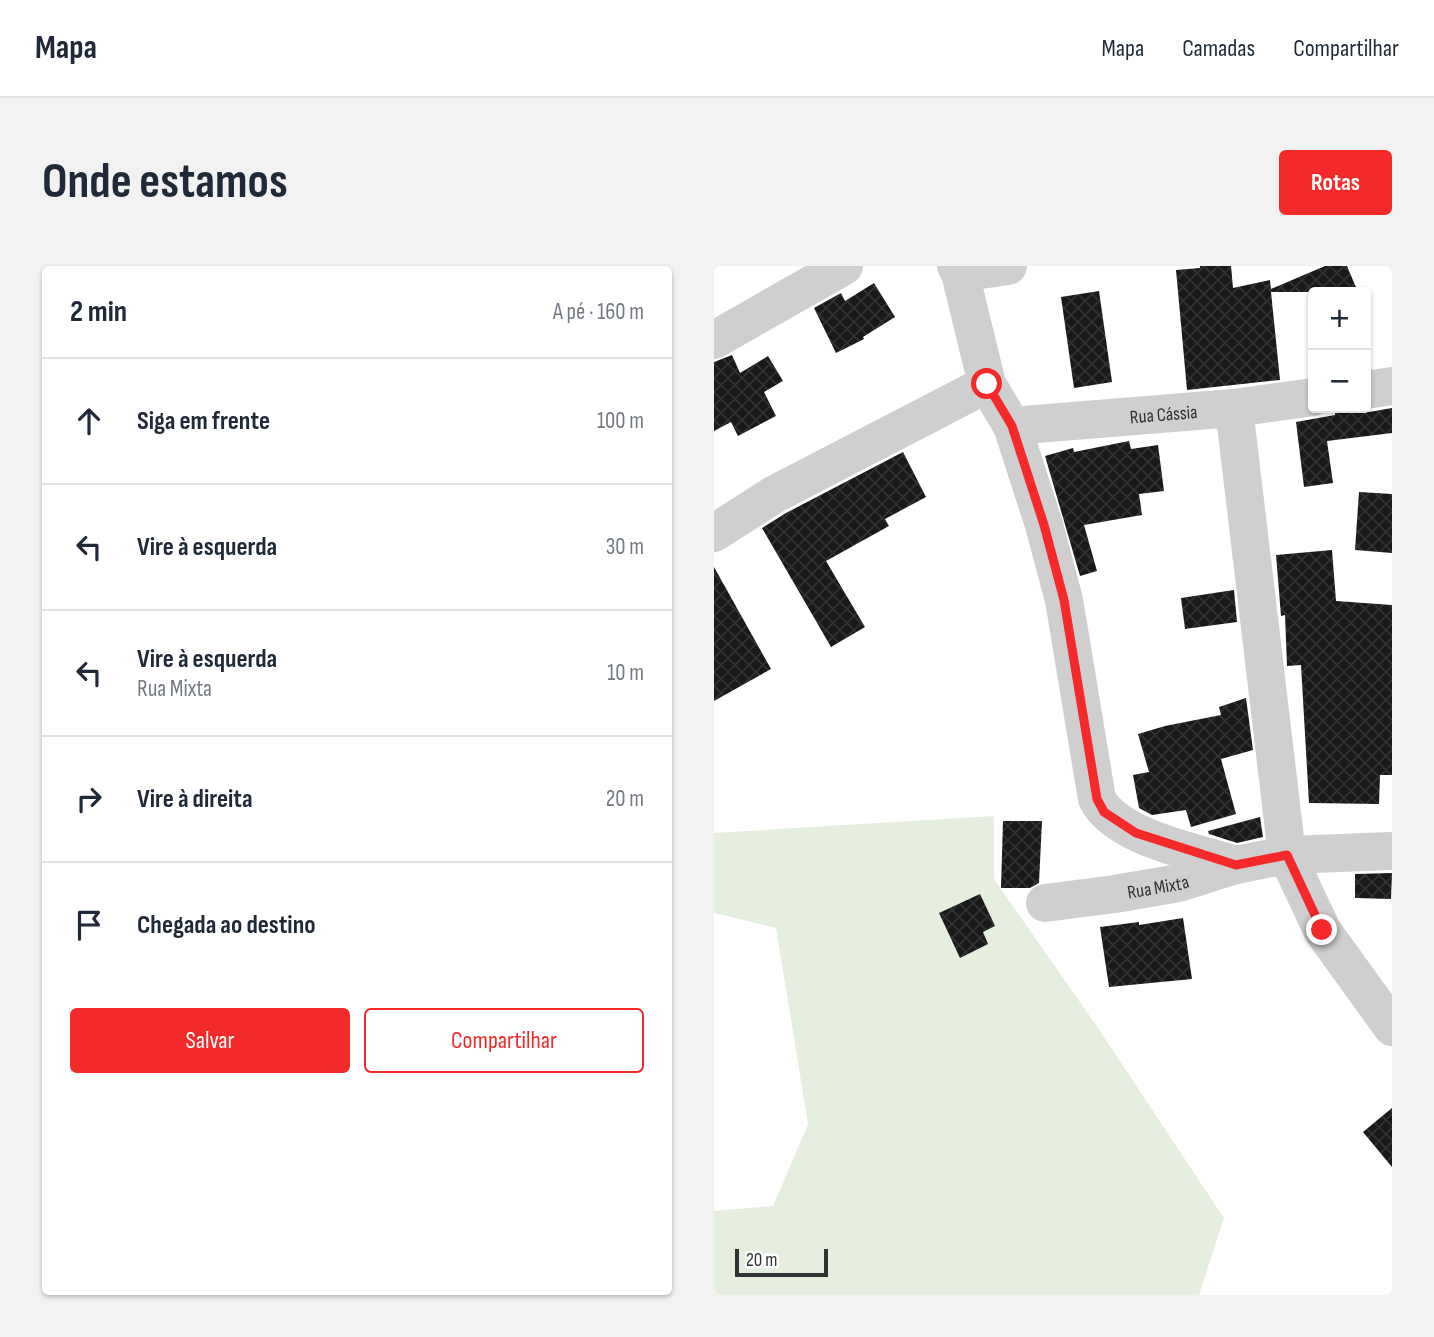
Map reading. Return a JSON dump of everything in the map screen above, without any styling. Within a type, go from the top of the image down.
[{"type":"street","points":[[714,340],[844,266]]},
{"type":"street","points":[[1008,266],[958,269],[987,384],[1012,426],[1044,525],[1064,600],[1097,799],[1104,812],[1136,833],[1236,865]]},
{"type":"street","points":[[714,533],[775,494],[987,384]]},
{"type":"street","points":[[1371,389],[1392,386]]},
{"type":"street","name":"Rua Cássia","points":[[1012,426],[1234,408],[1308,398]]},
{"type":"street","points":[[1234,408],[1287,855],[1322,930],[1377,990],[1392,1027]]},
{"type":"street","name":"Rua Mixta","points":[[1045,903],[1179,883],[1236,865],[1287,855],[1392,851]]},
{"type":"green space","points":[[994,816],[994,879],[1098,1028],[1224,1218],[1199,1295],[714,1295],[714,1211],[773,1206],[808,1124],[776,928],[714,913],[714,833]]},
{"type":"building","points":[[1231,266],[1233,288],[1270,280],[1271,289],[1325,266],[1347,266],[1356,287],[1308,287],[1308,292],[1271,292],[1280,380],[1187,390],[1176,270]]},
{"type":"building","points":[[874,283],[895,317],[863,337],[864,339],[836,353],[814,308],[841,293],[845,301]]},
{"type":"building","points":[[1099,291],[1112,382],[1074,388],[1061,297]]},
{"type":"building","points":[[732,355],[740,373],[768,356],[783,381],[764,392],[776,416],[738,436],[731,422],[714,431],[714,362]]},
{"type":"building","points":[[1392,408],[1392,433],[1327,441],[1333,483],[1304,487],[1296,422],[1335,415],[1371,413]]},
{"type":"building","points":[[1129,441],[1131,449],[1158,445],[1164,491],[1139,494],[1142,515],[1084,525],[1097,571],[1080,576],[1045,456],[1073,448],[1074,452]]},
{"type":"building","points":[[903,452],[926,497],[885,519],[889,526],[826,561],[865,627],[831,647],[762,528]]},
{"type":"building","points":[[1359,492],[1392,494],[1392,553],[1355,550]]},
{"type":"building","points":[[1332,550],[1336,601],[1392,605],[1392,775],[1380,775],[1379,804],[1309,803],[1301,665],[1287,666],[1285,615],[1281,616],[1276,555]]},
{"type":"building","points":[[714,567],[771,669],[714,701]]},
{"type":"building","points":[[1234,590],[1237,622],[1185,629],[1181,598]]},
{"type":"building","points":[[1246,698],[1253,750],[1221,759],[1236,814],[1191,827],[1186,810],[1152,815],[1139,808],[1133,775],[1149,772],[1138,734],[1221,715],[1219,707]]},
{"type":"building","points":[[1260,817],[1263,837],[1237,843],[1209,834],[1208,831]]},
{"type":"building","points":[[1003,821],[1042,821],[1039,883],[1030,888],[1001,888]]},
{"type":"building","points":[[1392,873],[1391,899],[1355,898],[1355,874]]},
{"type":"building","points":[[980,894],[995,926],[983,932],[988,944],[960,958],[939,913]]},
{"type":"building","points":[[1183,918],[1192,979],[1109,987],[1100,927],[1139,922],[1139,925]]},
{"type":"building","points":[[1392,1108],[1392,1167],[1363,1132]]},
{"type":"route","points":[[987,384],[1012,426],[1044,525],[1064,600],[1097,799],[1104,812],[1136,833],[1236,865],[1287,855],[1322,930]]}]
